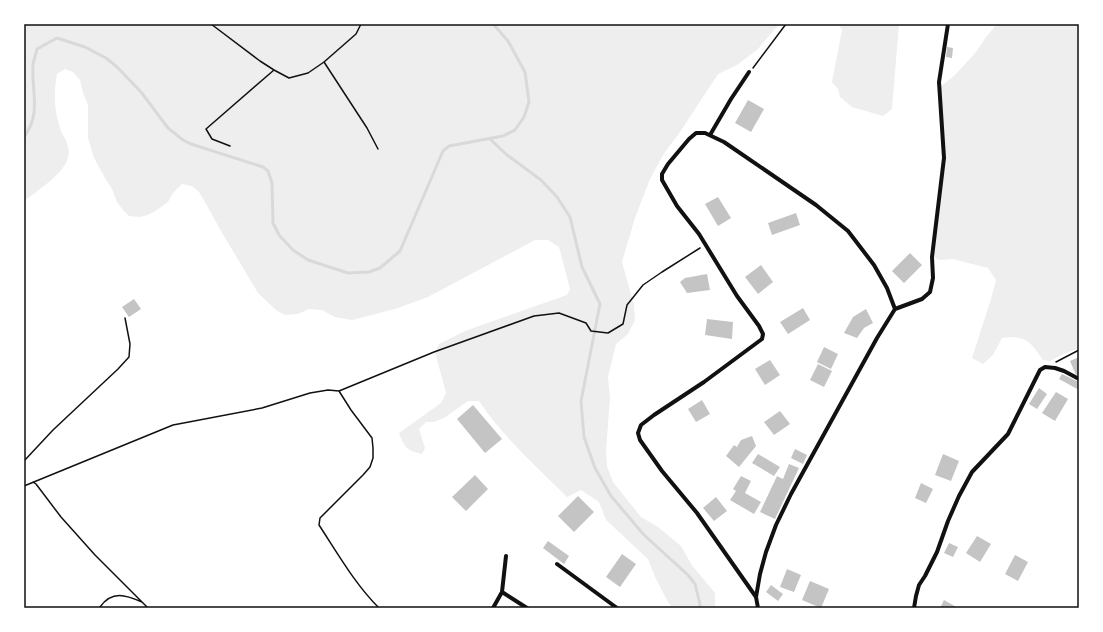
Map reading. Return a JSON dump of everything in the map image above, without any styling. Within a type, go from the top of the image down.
[{"type":"street","points":[[758,608],[756,597],[766,552],[791,494],[877,338],[895,309],[922,299],[930,292],[933,278],[932,257],[944,158],[939,82],[948,24]]},
{"type":"street","points":[[710,135],[749,72]]},
{"type":"street","points":[[756,597],[697,513],[662,471],[640,440],[638,433],[641,426],[654,414],[704,382],[762,339],[763,334],[759,326],[737,296],[699,234],[677,206],[662,180],[662,174],[668,164],[696,133],[705,133],[724,142],[810,200],[848,231],[874,265],[887,288],[895,309]]},
{"type":"street","points":[[914,608],[919,585],[926,576],[937,552],[959,496],[972,472],[1008,434],[1040,370],[1045,367],[1055,368],[1079,379]]},
{"type":"street","points":[[493,608],[502,592],[506,556]]},
{"type":"street","points":[[556,564],[617,608]]},
{"type":"street","points":[[502,592],[527,608]]},
{"type":"path","points":[[211,24],[274,70],[289,78],[308,73],[324,62],[356,34],[361,24]]},
{"type":"path","points":[[749,72],[786,24]]},
{"type":"path","points":[[324,62],[367,128],[378,150]]},
{"type":"path","points":[[230,146],[212,139],[206,129],[274,70]]},
{"type":"path","points":[[24,486],[173,425],[262,408],[310,393],[328,390],[339,391],[434,352],[534,316],[559,314],[586,323],[591,331],[608,333],[623,324],[627,305],[643,285],[705,245]]},
{"type":"path","points":[[24,461],[53,430],[129,357],[130,344],[125,318]]},
{"type":"path","points":[[1045,367],[1079,350]]},
{"type":"path","points":[[339,391],[372,438],[372,458],[370,466],[363,475],[320,518],[319,525],[348,570],[367,595],[380,608]]},
{"type":"path","points":[[33,482],[61,517],[95,555],[148,608]]},
{"type":"path","points":[[100,608],[104,600],[118,595],[128,596],[144,603]]},
{"type":"shaded area","points":[[24,24],[779,24],[758,49],[737,65],[718,74],[663,155],[650,179],[635,218],[622,262],[634,305],[635,320],[628,334],[616,344],[608,377],[610,398],[606,450],[607,466],[613,482],[641,517],[658,527],[681,546],[691,564],[715,593],[715,608],[673,608],[668,602],[655,577],[648,559],[606,520],[599,502],[581,490],[567,497],[509,439],[479,401],[468,401],[444,418],[434,422],[426,422],[419,429],[425,448],[422,454],[409,450],[401,438],[399,433],[441,403],[446,393],[435,352],[439,344],[465,331],[567,295],[570,289],[559,247],[548,240],[535,240],[428,297],[395,309],[352,320],[335,317],[322,310],[309,309],[298,314],[285,315],[276,310],[258,293],[199,192],[192,186],[182,184],[173,193],[168,202],[148,215],[140,217],[129,216],[123,210],[117,202],[112,189],[94,158],[88,138],[88,105],[80,80],[73,72],[65,69],[57,74],[55,106],[61,131],[68,147],[69,154],[67,161],[54,177],[24,201]]},
{"type":"shaded area","points":[[838,24],[899,24],[892,109],[883,116],[852,107],[840,97],[838,89],[832,82],[842,30]]},
{"type":"shaded area","points":[[997,24],[1079,24],[1079,348],[1050,361],[1043,360],[1027,341],[1010,337],[1002,338],[993,355],[983,364],[972,358],[996,280],[988,268],[953,259],[940,260],[932,257],[944,158],[939,88],[955,75],[976,52]]},
{"type":"building","points":[[947,47],[953,48],[952,58],[946,57]]},
{"type":"building","points":[[748,100],[764,109],[751,132],[735,123]]},
{"type":"building","points":[[718,197],[731,218],[718,226],[705,204]]},
{"type":"building","points":[[796,213],[800,225],[772,235],[768,223]]},
{"type":"building","points":[[910,253],[922,265],[904,283],[892,271]]},
{"type":"building","points":[[761,265],[773,282],[758,294],[745,277]]},
{"type":"building","points":[[707,274],[710,290],[687,293],[680,282],[685,278]]},
{"type":"building","points":[[134,299],[141,309],[129,317],[122,307]]},
{"type":"building","points":[[803,308],[810,320],[788,334],[780,322]]},
{"type":"building","points":[[866,309],[873,323],[864,328],[857,338],[844,333],[853,317]]},
{"type":"building","points":[[707,319],[733,322],[732,339],[705,335]]},
{"type":"building","points":[[824,347],[838,354],[831,369],[817,362]]},
{"type":"building","points":[[1079,357],[1079,374],[1076,375],[1070,361]]},
{"type":"building","points":[[770,360],[780,375],[765,385],[755,369]]},
{"type":"building","points":[[818,364],[832,371],[824,387],[810,380]]},
{"type":"building","points":[[1062,374],[1079,382],[1079,390],[1059,379]]},
{"type":"building","points":[[1039,388],[1047,394],[1037,409],[1029,404]]},
{"type":"building","points":[[1056,392],[1068,399],[1055,421],[1042,413]]},
{"type":"building","points":[[702,400],[710,414],[696,422],[688,409]]},
{"type":"building","points":[[473,405],[502,439],[485,453],[457,419]]},
{"type":"building","points":[[780,411],[790,424],[774,435],[764,422]]},
{"type":"building","points":[[752,436],[756,446],[739,467],[726,456],[734,445],[737,447],[741,440]]},
{"type":"building","points":[[795,449],[807,455],[803,464],[791,458]]},
{"type":"building","points":[[758,454],[780,467],[774,476],[752,463]]},
{"type":"building","points":[[943,454],[959,461],[951,481],[935,475]]},
{"type":"building","points":[[789,464],[799,468],[775,519],[760,512],[777,476],[783,479]]},
{"type":"building","points":[[475,475],[488,489],[466,511],[452,497]]},
{"type":"building","points":[[741,476],[751,481],[745,493],[761,502],[754,514],[730,500],[736,491],[733,489]]},
{"type":"building","points":[[921,483],[933,489],[926,503],[915,498]]},
{"type":"building","points":[[578,496],[594,512],[574,532],[558,516]]},
{"type":"building","points":[[716,497],[727,511],[714,521],[703,508]]},
{"type":"building","points":[[977,536],[991,544],[980,562],[966,553]]},
{"type":"building","points":[[548,541],[569,556],[564,564],[543,548]]},
{"type":"building","points":[[949,543],[958,547],[953,557],[944,553]]},
{"type":"building","points":[[622,554],[636,564],[620,587],[606,577]]},
{"type":"building","points":[[1015,555],[1028,562],[1018,581],[1005,574]]},
{"type":"building","points":[[787,569],[801,575],[794,592],[780,587]]},
{"type":"building","points":[[810,581],[829,589],[821,608],[802,600]]},
{"type":"building","points":[[771,585],[783,594],[778,601],[766,592]]},
{"type":"building","points":[[944,600],[958,608],[940,608]]},
{"type":"waterway","points":[[24,137],[33,119],[33,64],[37,49],[57,38],[85,47],[106,58],[117,67],[141,92],[168,128],[183,140],[191,144],[263,167],[268,171],[272,183],[273,223],[279,235],[293,250],[308,260],[348,273],[369,272],[380,268],[400,251],[443,151],[449,146],[503,136],[515,130],[524,117],[529,102],[525,72],[508,41],[493,24]]},
{"type":"waterway","points":[[490,139],[507,155],[541,180],[557,197],[570,217],[582,267],[600,304],[581,401],[584,437],[595,468],[611,496],[644,535],[688,575],[695,584],[700,608]]}]
